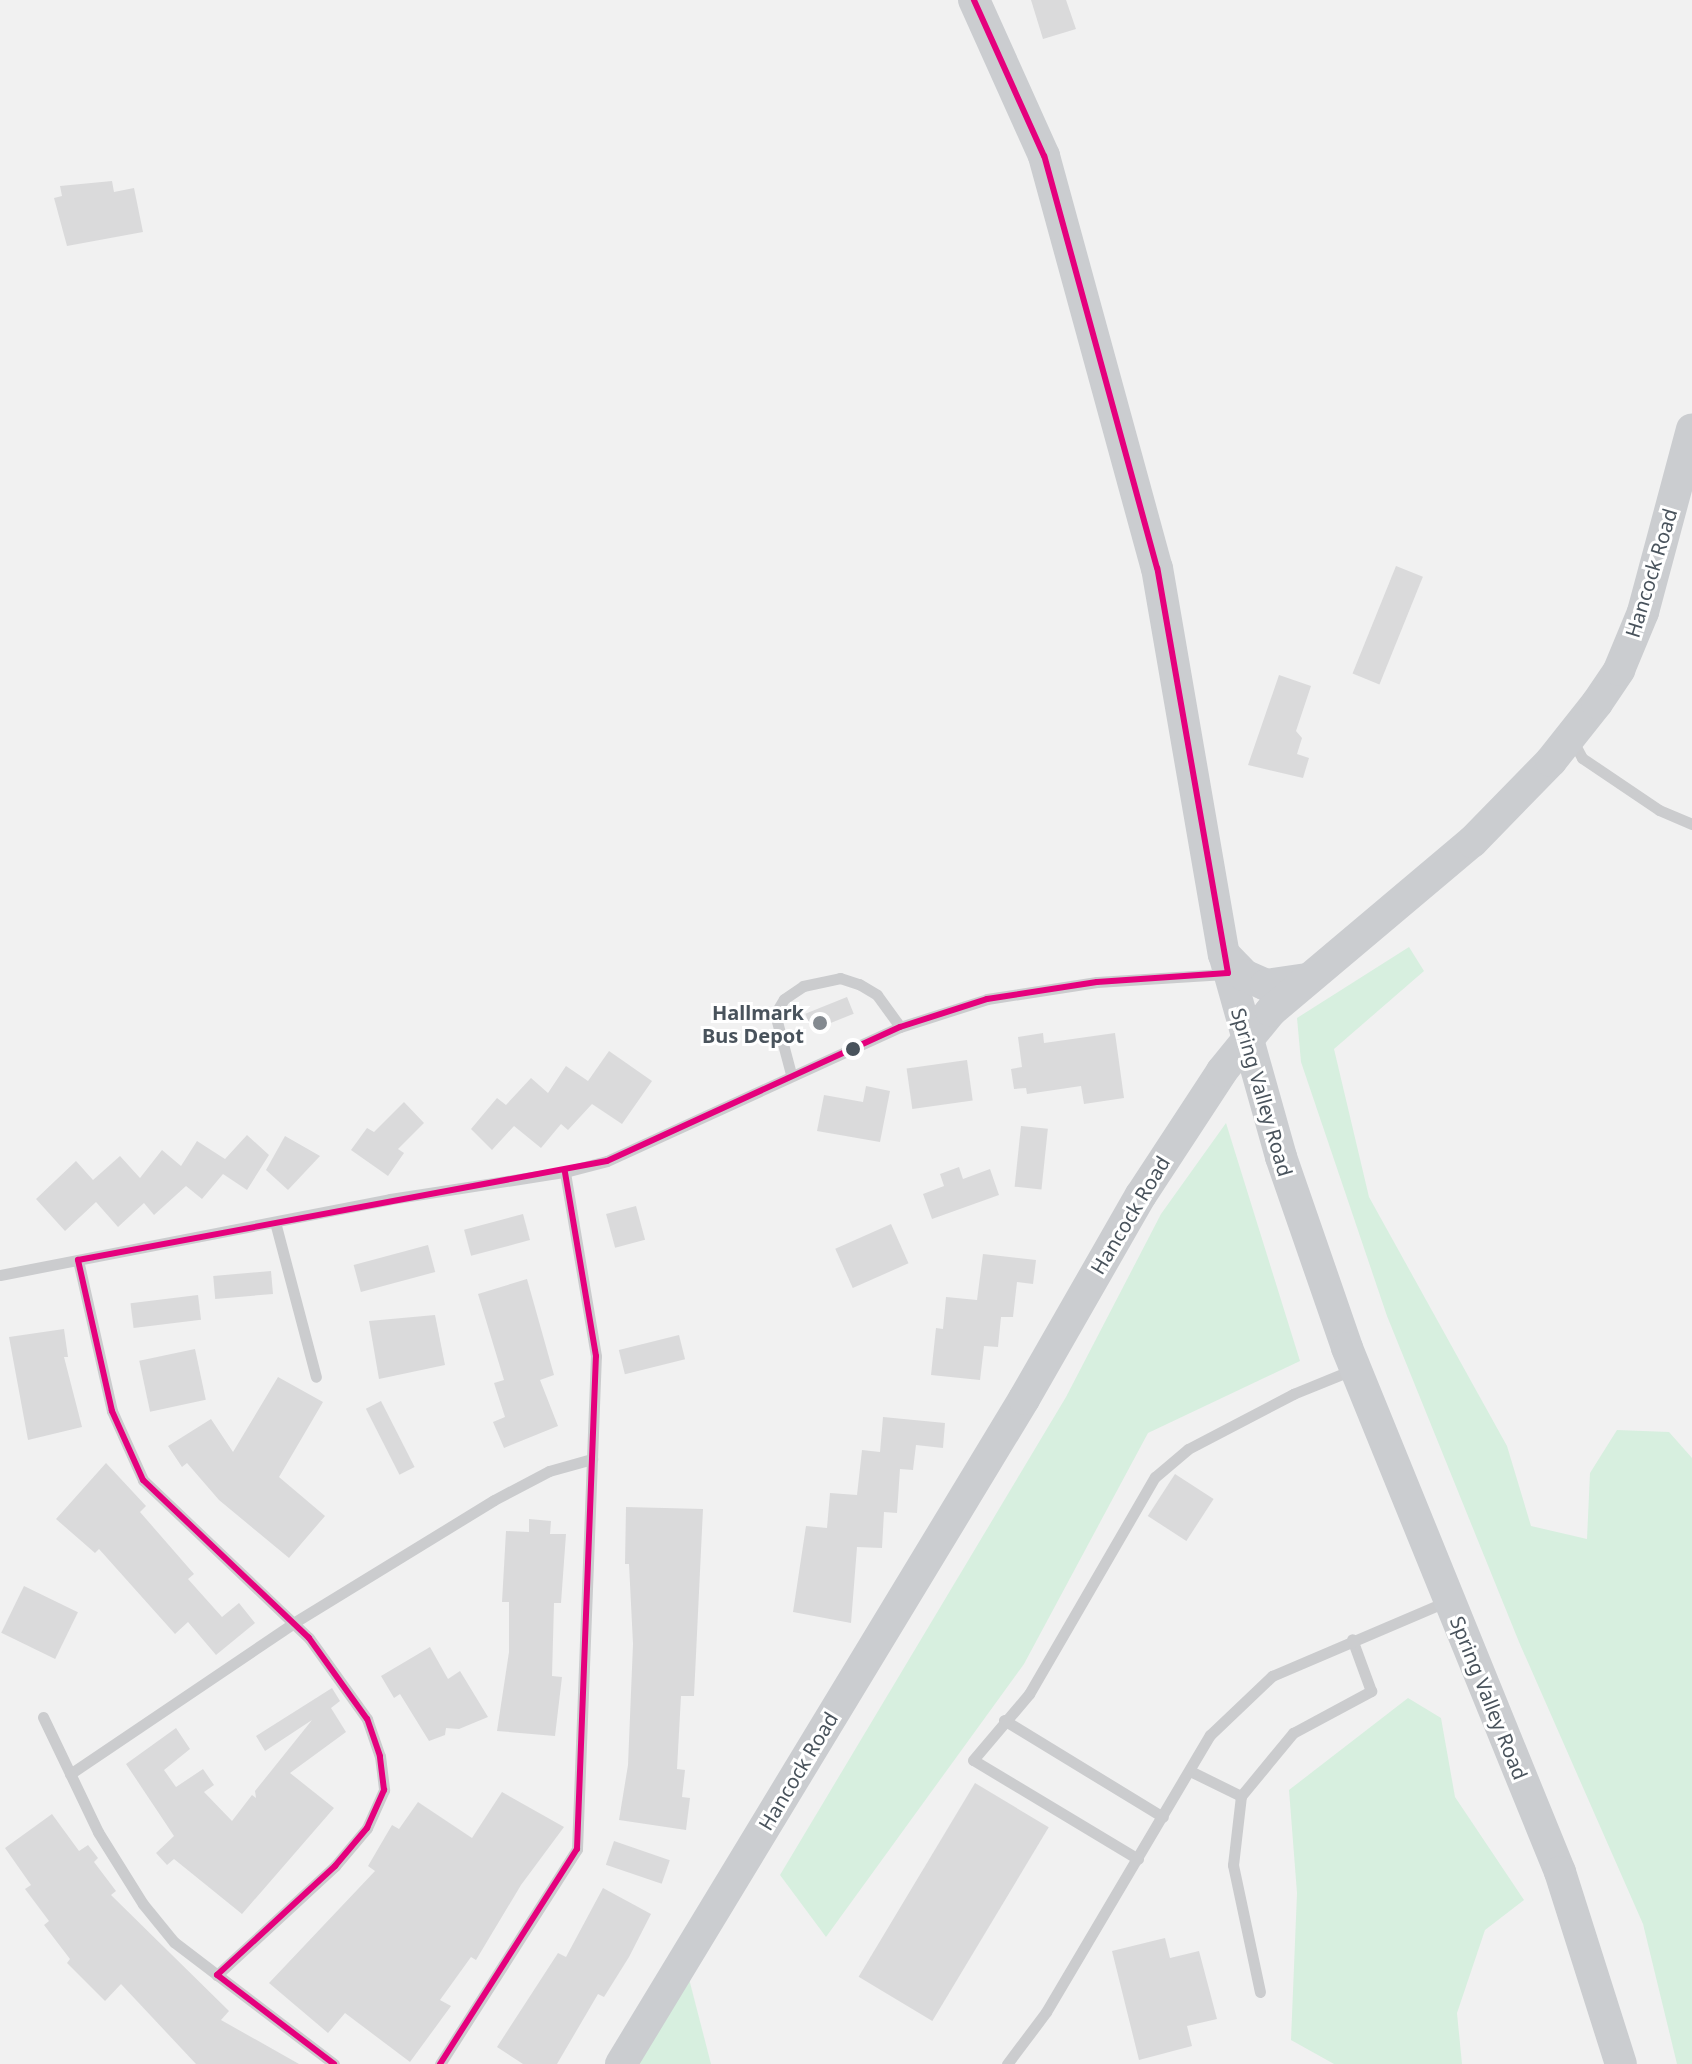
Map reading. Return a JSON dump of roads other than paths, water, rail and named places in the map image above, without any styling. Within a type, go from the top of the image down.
[{"type":"street","name":"Spring Valley Road","points":[[974,0],[1044,156],[1157,568],[1226,964],[1246,1041],[1310,1246],[1356,1369],[1560,1872],[1621,2064]]},
{"type":"street","name":"Hancock Road","points":[[621,2064],[1024,1399],[1141,1195],[1246,1041],[1307,979],[1472,842],[1570,737],[1619,670],[1643,612],[1692,429]]},
{"type":"street","points":[[1226,964],[1266,985],[1307,979]]},
{"type":"lane","points":[[1570,737],[1582,758],[1659,810],[1692,824]]},
{"type":"lane","points":[[0,1275],[275,1222],[565,1172],[607,1161],[791,1074],[900,1027],[987,999],[1226,964]]},
{"type":"lane","points":[[791,1074],[775,1014],[784,999],[803,986],[840,978],[859,984],[883,1002],[900,1027]]},
{"type":"lane","points":[[440,2064],[577,1849],[596,1356],[565,1172]]},
{"type":"lane","points":[[275,1222],[316,1377]]},
{"type":"lane","points":[[78,1260],[112,1411],[143,1480],[295,1622],[367,1719],[380,1756],[384,1790],[367,1828],[335,1866],[217,1975]]},
{"type":"lane","points":[[1138,1859],[973,1760],[1029,1694],[1155,1477],[1188,1449],[1293,1394],[1356,1369]]},
{"type":"lane","points":[[70,1774],[295,1622],[494,1500],[549,1471],[592,1459]]},
{"type":"lane","points":[[1007,2064],[1046,2012],[1210,1735],[1272,1676],[1352,1639],[1449,1601]]},
{"type":"lane","points":[[1260,1992],[1233,1865],[1241,1796],[1293,1733],[1371,1691],[1352,1639]]},
{"type":"lane","points":[[43,1717],[70,1774],[143,1904],[174,1942],[334,2064]]},
{"type":"lane","points":[[1004,1720],[1163,1817]]},
{"type":"lane","points":[[1190,1771],[1241,1796]]},
{"type":"place","name":"Hallmark Bus Depot","points":[[820,1023]]}]
